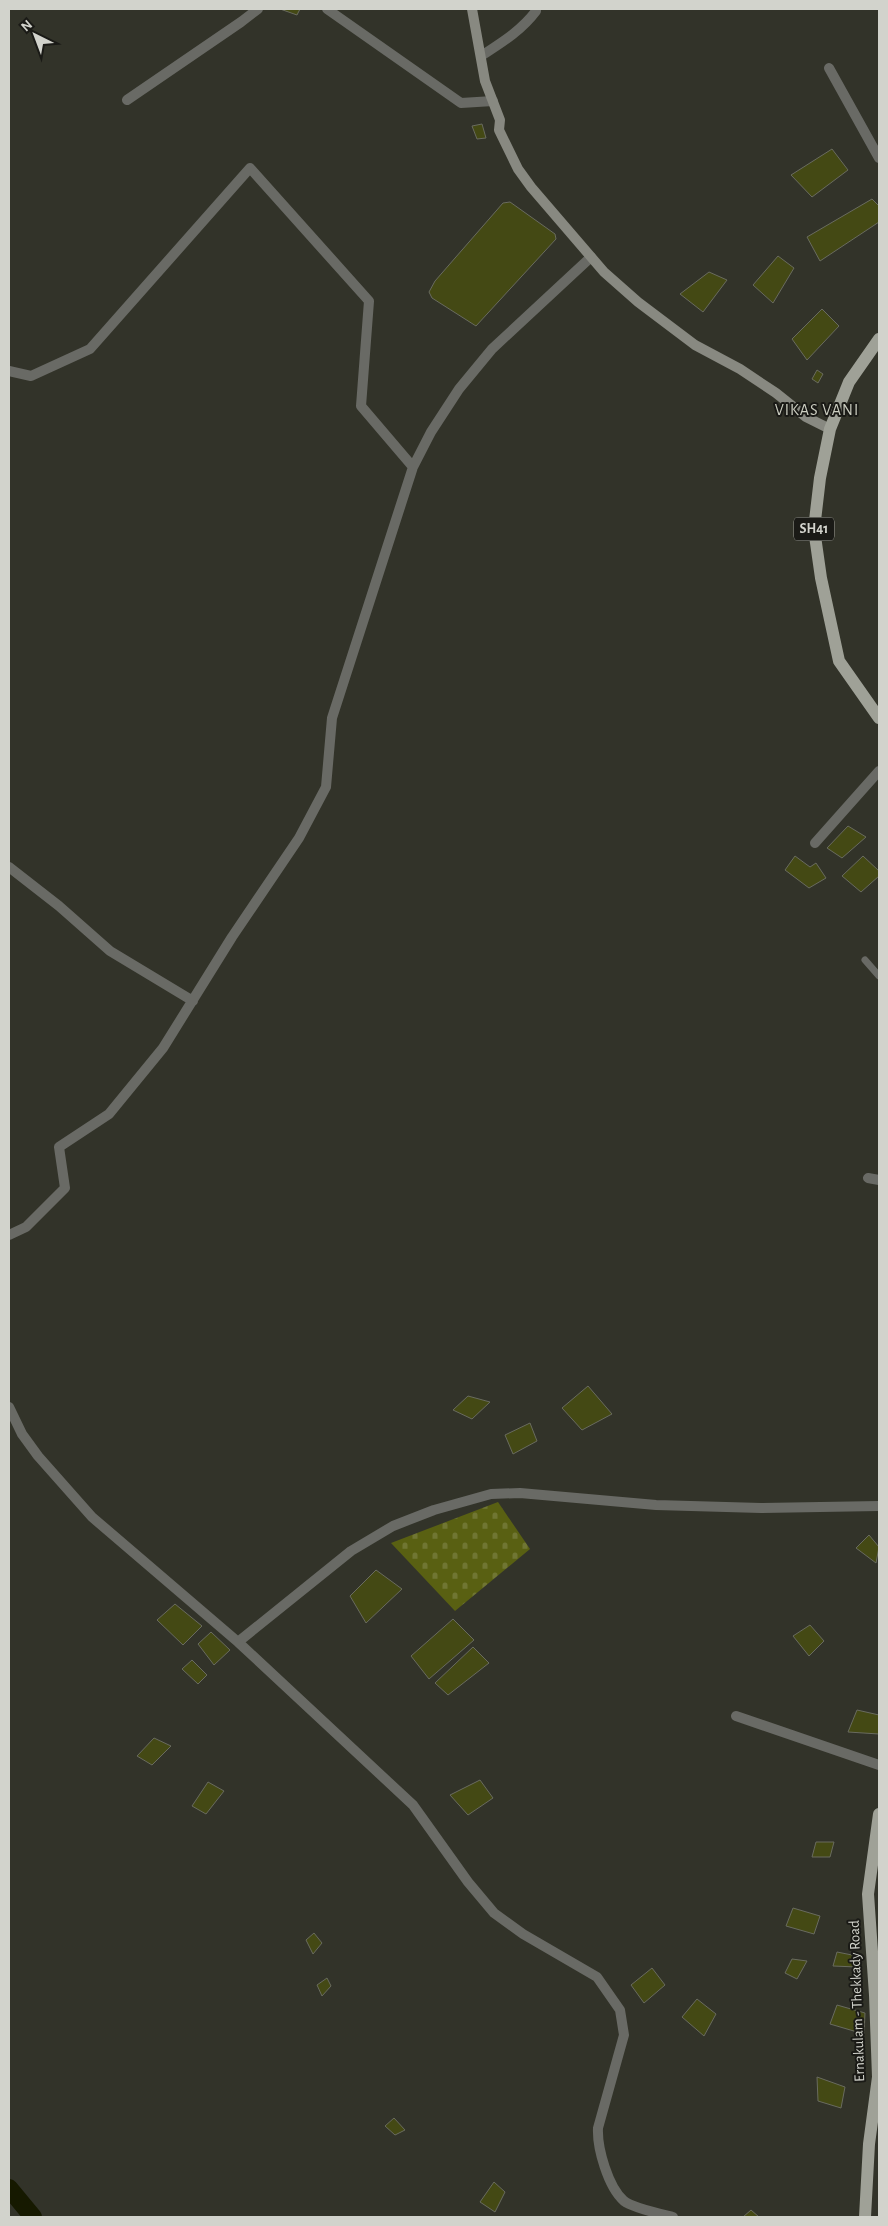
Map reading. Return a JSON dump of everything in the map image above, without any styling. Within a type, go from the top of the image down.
[{"type":"main road","points":[[472,9],[485,81],[500,120],[499,130],[518,168],[531,187],[604,272],[638,302],[695,345],[740,369],[776,393],[806,417],[830,429]]},
{"type":"main road","name":"SH41","points":[[878,342],[849,382],[830,429],[820,478],[814,529],[821,578],[839,661],[879,718]]},
{"type":"main road","name":"Ernakulam - Thekkady Road","points":[[865,2217],[869,2144],[878,2077],[868,1894],[879,1814]]},
{"type":"street","points":[[127,100],[258,9]]},
{"type":"street","points":[[328,9],[461,103],[493,101]]},
{"type":"street","points":[[481,56],[516,33],[527,23],[536,9]]},
{"type":"street","points":[[829,68],[879,158]]},
{"type":"street","points":[[9,372],[32,376],[90,349],[250,168],[369,301],[360,406],[414,467]]},
{"type":"street","points":[[9,1235],[26,1227],[65,1188],[59,1147],[109,1114],[163,1048],[232,937],[299,838],[326,787],[332,718],[414,467],[431,432],[459,390],[492,349],[591,257]]},
{"type":"street","points":[[815,843],[879,772]]},
{"type":"street","points":[[9,867],[59,906],[110,951],[193,1001]]},
{"type":"street","points":[[868,1178],[879,1180]]},
{"type":"street","points":[[9,1407],[22,1434],[38,1456],[92,1517],[238,1642],[413,1805],[468,1882],[494,1913],[523,1934],[596,1977],[605,1986],[620,2010],[624,2034],[598,2128],[603,2161],[616,2189],[624,2201],[673,2217]]},
{"type":"street","points":[[238,1642],[351,1551],[393,1526],[434,1510],[491,1494],[520,1493],[656,1505],[761,1508],[879,1506]]},
{"type":"street","points":[[736,1716],[879,1765]]},
{"type":"lane","points":[[865,960],[879,976]]},
{"type":"green space","points":[[498,1502],[530,1549],[455,1611],[391,1543]]},
{"type":"building","points":[[280,9],[300,9],[297,15]]},
{"type":"building","points":[[482,124],[486,138],[477,139],[472,126]]},
{"type":"building","points":[[832,149],[848,170],[812,197],[791,175]]},
{"type":"building","points":[[872,199],[879,206],[879,222],[820,261],[807,237]]},
{"type":"building","points":[[510,202],[555,234],[556,239],[476,326],[432,298],[429,292],[435,281],[503,203]]},
{"type":"building","points":[[778,256],[794,268],[773,303],[753,285]]},
{"type":"building","points":[[709,272],[727,280],[703,312],[680,294]]},
{"type":"building","points":[[822,309],[839,326],[807,360],[792,339]]},
{"type":"building","points":[[817,370],[823,374],[818,383],[812,379]]},
{"type":"building","points":[[848,826],[866,837],[842,858],[827,848]]},
{"type":"building","points":[[795,856],[810,867],[816,863],[826,878],[809,888],[785,870]]},
{"type":"building","points":[[863,856],[879,871],[879,876],[861,892],[842,876]]},
{"type":"building","points":[[588,1386],[612,1414],[582,1430],[562,1408]]},
{"type":"building","points":[[468,1396],[490,1402],[472,1419],[453,1410]]},
{"type":"building","points":[[530,1423],[537,1441],[513,1454],[505,1435]]},
{"type":"building","points":[[869,1535],[879,1547],[876,1563],[856,1548]]},
{"type":"building","points":[[376,1570],[402,1589],[366,1623],[350,1596]]},
{"type":"building","points":[[175,1604],[202,1626],[183,1645],[157,1620]]},
{"type":"building","points":[[453,1619],[474,1640],[429,1679],[411,1656]]},
{"type":"building","points":[[810,1625],[824,1641],[809,1656],[793,1636]]},
{"type":"building","points":[[211,1632],[230,1650],[214,1665],[198,1644]]},
{"type":"building","points":[[473,1647],[489,1663],[448,1695],[435,1683]]},
{"type":"building","points":[[192,1660],[207,1675],[198,1684],[182,1669]]},
{"type":"building","points":[[857,1710],[879,1715],[879,1734],[848,1732]]},
{"type":"building","points":[[154,1738],[171,1746],[152,1765],[137,1756]]},
{"type":"building","points":[[480,1780],[493,1798],[468,1815],[450,1795]]},
{"type":"building","points":[[208,1782],[224,1791],[206,1814],[192,1806]]},
{"type":"building","points":[[816,1842],[834,1842],[830,1857],[812,1857]]},
{"type":"building","points":[[793,1908],[820,1916],[814,1934],[786,1926]]},
{"type":"building","points":[[314,1933],[322,1943],[313,1954],[306,1940]]},
{"type":"building","points":[[837,1952],[857,1956],[857,1967],[833,1966]]},
{"type":"building","points":[[792,1959],[807,1961],[797,1979],[785,1973]]},
{"type":"building","points":[[652,1968],[665,1985],[644,2003],[631,1985]]},
{"type":"building","points":[[327,1978],[331,1986],[322,1996],[317,1985]]},
{"type":"building","points":[[697,1999],[716,2014],[704,2036],[682,2017]]},
{"type":"building","points":[[837,2005],[865,2013],[864,2034],[830,2024]]},
{"type":"building","points":[[817,2077],[845,2087],[841,2108],[818,2101]]},
{"type":"building","points":[[394,2118],[405,2130],[395,2135],[385,2126]]},
{"type":"building","points":[[494,2182],[505,2192],[495,2212],[480,2202]]},
{"type":"building","points":[[751,2210],[759,2217],[743,2217]]},
{"type":"waterway","points":[[9,2188],[33,2217]]},
{"type":"district","name":"VIKAS VANI","points":[[817,410]]}]
